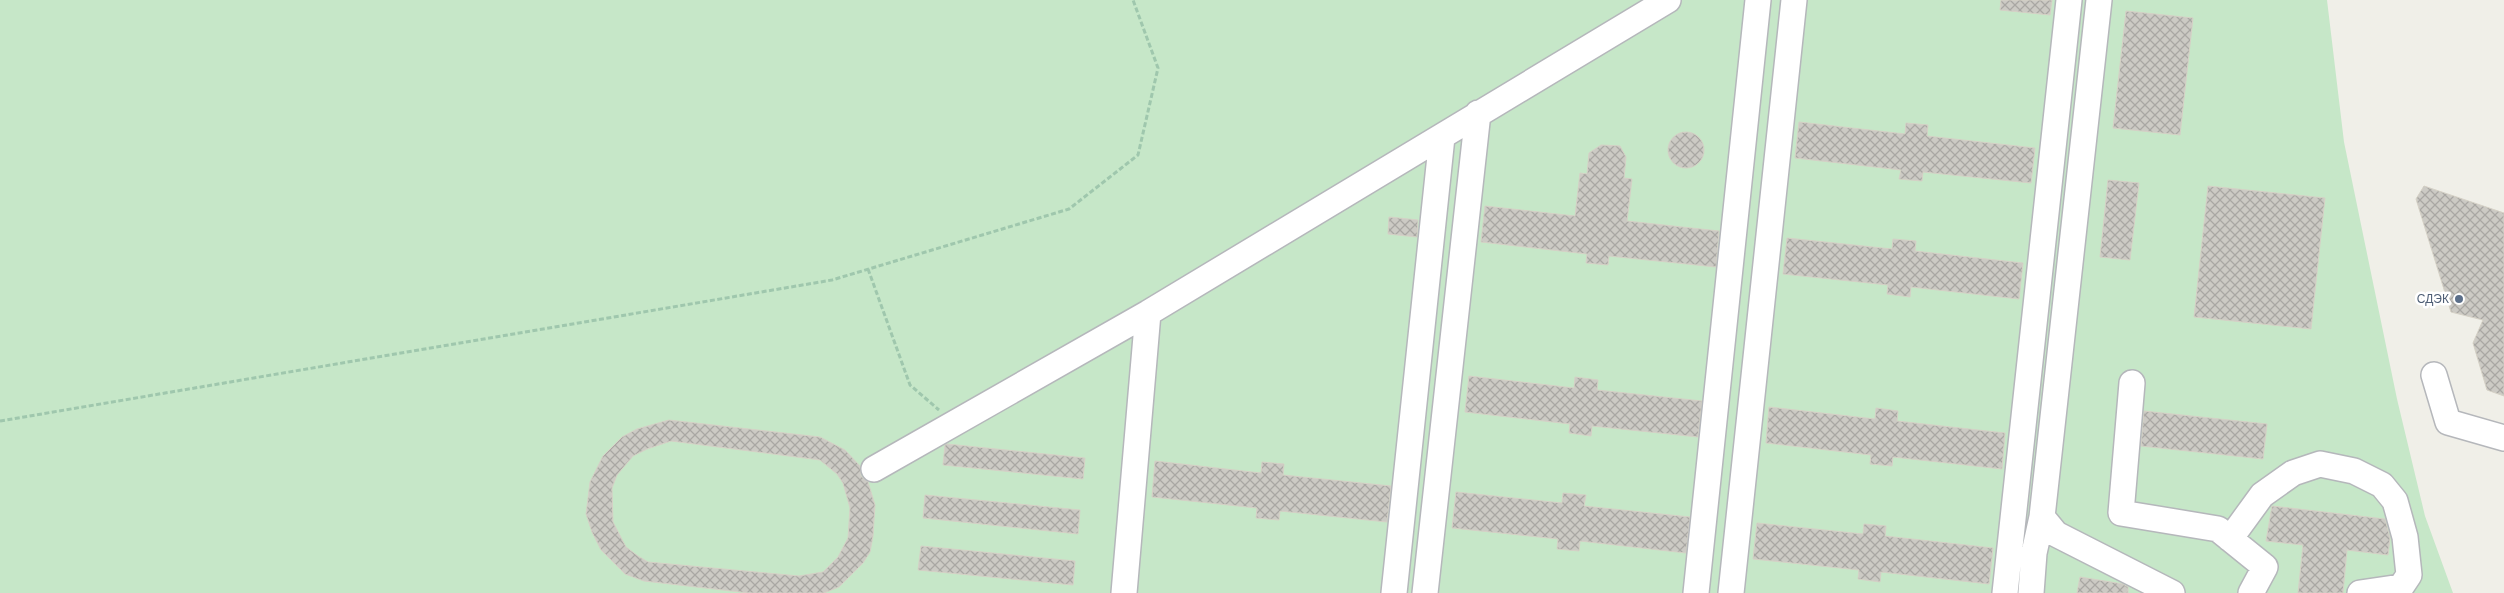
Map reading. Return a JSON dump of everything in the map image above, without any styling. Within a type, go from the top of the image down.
[{"type":"lane","points":[[874,469],[1148,313],[1668,0]]},
{"type":"lane","points":[[1696,593],[1758,0]]},
{"type":"lane","points":[[1731,593],[1794,0]]},
{"type":"lane","points":[[2005,593],[2068,0]]},
{"type":"lane","points":[[2031,593],[2034,553],[2042,517],[2099,0]]},
{"type":"lane","points":[[1425,593],[1478,113]]},
{"type":"lane","points":[[1394,593],[1442,137]]},
{"type":"lane","points":[[1124,593],[1148,313]]},
{"type":"lane","points":[[2434,375],[2448,422],[2504,438]]},
{"type":"lane","points":[[2132,383],[2121,513],[2218,529],[2265,568],[2251,593]]},
{"type":"lane","points":[[2230,539],[2262,494],[2293,474],[2320,464],[2354,472],[2382,484],[2395,501],[2405,537],[2409,575],[2401,587],[2360,593]]},
{"type":"lane","points":[[2042,517],[2056,534],[2170,592]]},
{"type":"path","points":[[0,421],[832,280],[1069,209],[1138,155],[1158,68],[1133,0]]},
{"type":"path","points":[[868,269],[910,384],[954,423]]},
{"type":"green space","points":[[0,0],[2327,0],[2344,142],[2397,399],[2425,516],[2453,593],[0,593]]},
{"type":"building","points":[[2001,0],[2052,0],[2050,15],[2000,10]]},
{"type":"building","points":[[2126,11],[2193,18],[2180,135],[2113,128]]},
{"type":"building","points":[[1799,122],[1905,134],[1906,123],[1928,125],[1927,136],[2035,148],[2031,183],[1923,172],[1922,181],[1899,179],[1901,170],[1795,158]]},
{"type":"building","points":[[1686,132],[1698,138],[1704,150],[1698,162],[1686,168],[1674,162],[1668,150],[1674,138]]},
{"type":"building","points":[[1601,145],[1620,146],[1626,157],[1624,178],[1632,179],[1627,221],[1719,231],[1716,267],[1609,256],[1608,265],[1586,263],[1587,254],[1481,242],[1485,206],[1575,216],[1580,173],[1587,174],[1589,153]]},
{"type":"building","points":[[2108,180],[2139,183],[2130,260],[2100,257]]},
{"type":"building","points":[[2208,186],[2325,198],[2311,329],[2194,317]]},
{"type":"building","points":[[2424,186],[2504,213],[2504,396],[2487,390],[2473,343],[2483,320],[2451,312],[2416,199]]},
{"type":"building","points":[[1389,217],[1418,220],[1417,237],[1388,234]]},
{"type":"building","points":[[1787,238],[1892,249],[1893,239],[1916,241],[1915,251],[2023,263],[2019,299],[1911,287],[1910,297],[1887,294],[1888,285],[1783,274]]},
{"type":"building","points":[[1469,376],[1574,388],[1575,377],[1598,380],[1597,390],[1702,401],[1698,437],[1592,426],[1591,436],[1569,433],[1570,424],[1465,412]]},
{"type":"building","points":[[1769,407],[1875,419],[1876,408],[1898,411],[1897,421],[2005,433],[2002,469],[1893,457],[1892,466],[1870,464],[1871,455],[1766,443]]},
{"type":"building","points":[[2144,411],[2267,424],[2263,459],[2141,446]]},
{"type":"building","points":[[669,420],[820,437],[845,450],[860,466],[861,476],[868,482],[875,505],[870,552],[863,563],[839,587],[824,593],[749,593],[644,581],[625,574],[601,550],[586,514],[590,482],[603,456],[622,437],[637,429]],"holes":[[[671,441],[820,460],[837,474],[843,483],[850,508],[848,538],[838,557],[823,572],[799,576],[648,562],[626,547],[613,522],[612,488],[617,475],[633,456]]]},
{"type":"building","points":[[945,445],[1085,458],[1083,479],[943,465]]},
{"type":"building","points":[[1155,461],[1261,473],[1262,462],[1284,464],[1283,475],[1391,486],[1387,522],[1280,511],[1279,520],[1256,518],[1257,508],[1152,497]]},
{"type":"building","points":[[1456,492],[1562,503],[1563,493],[1586,495],[1584,506],[1690,517],[1686,553],[1580,541],[1579,551],[1557,549],[1558,539],[1452,528]]},
{"type":"building","points":[[925,495],[1080,510],[1078,534],[923,518]]},
{"type":"building","points":[[2272,506],[2385,519],[2390,538],[2388,555],[2347,550],[2343,593],[2298,593],[2303,545],[2266,541]]},
{"type":"building","points":[[1757,523],[1863,534],[1864,524],[1886,526],[1885,536],[1993,548],[1989,584],[1881,572],[1880,582],[1858,579],[1859,570],[1753,559]]},
{"type":"building","points":[[921,546],[1075,561],[1073,585],[918,570]]},
{"type":"building","points":[[2080,577],[2123,584],[2128,587],[2128,593],[2077,593]]},
{"type":"place","name":"СДЭК","points":[[2459,299]]}]
